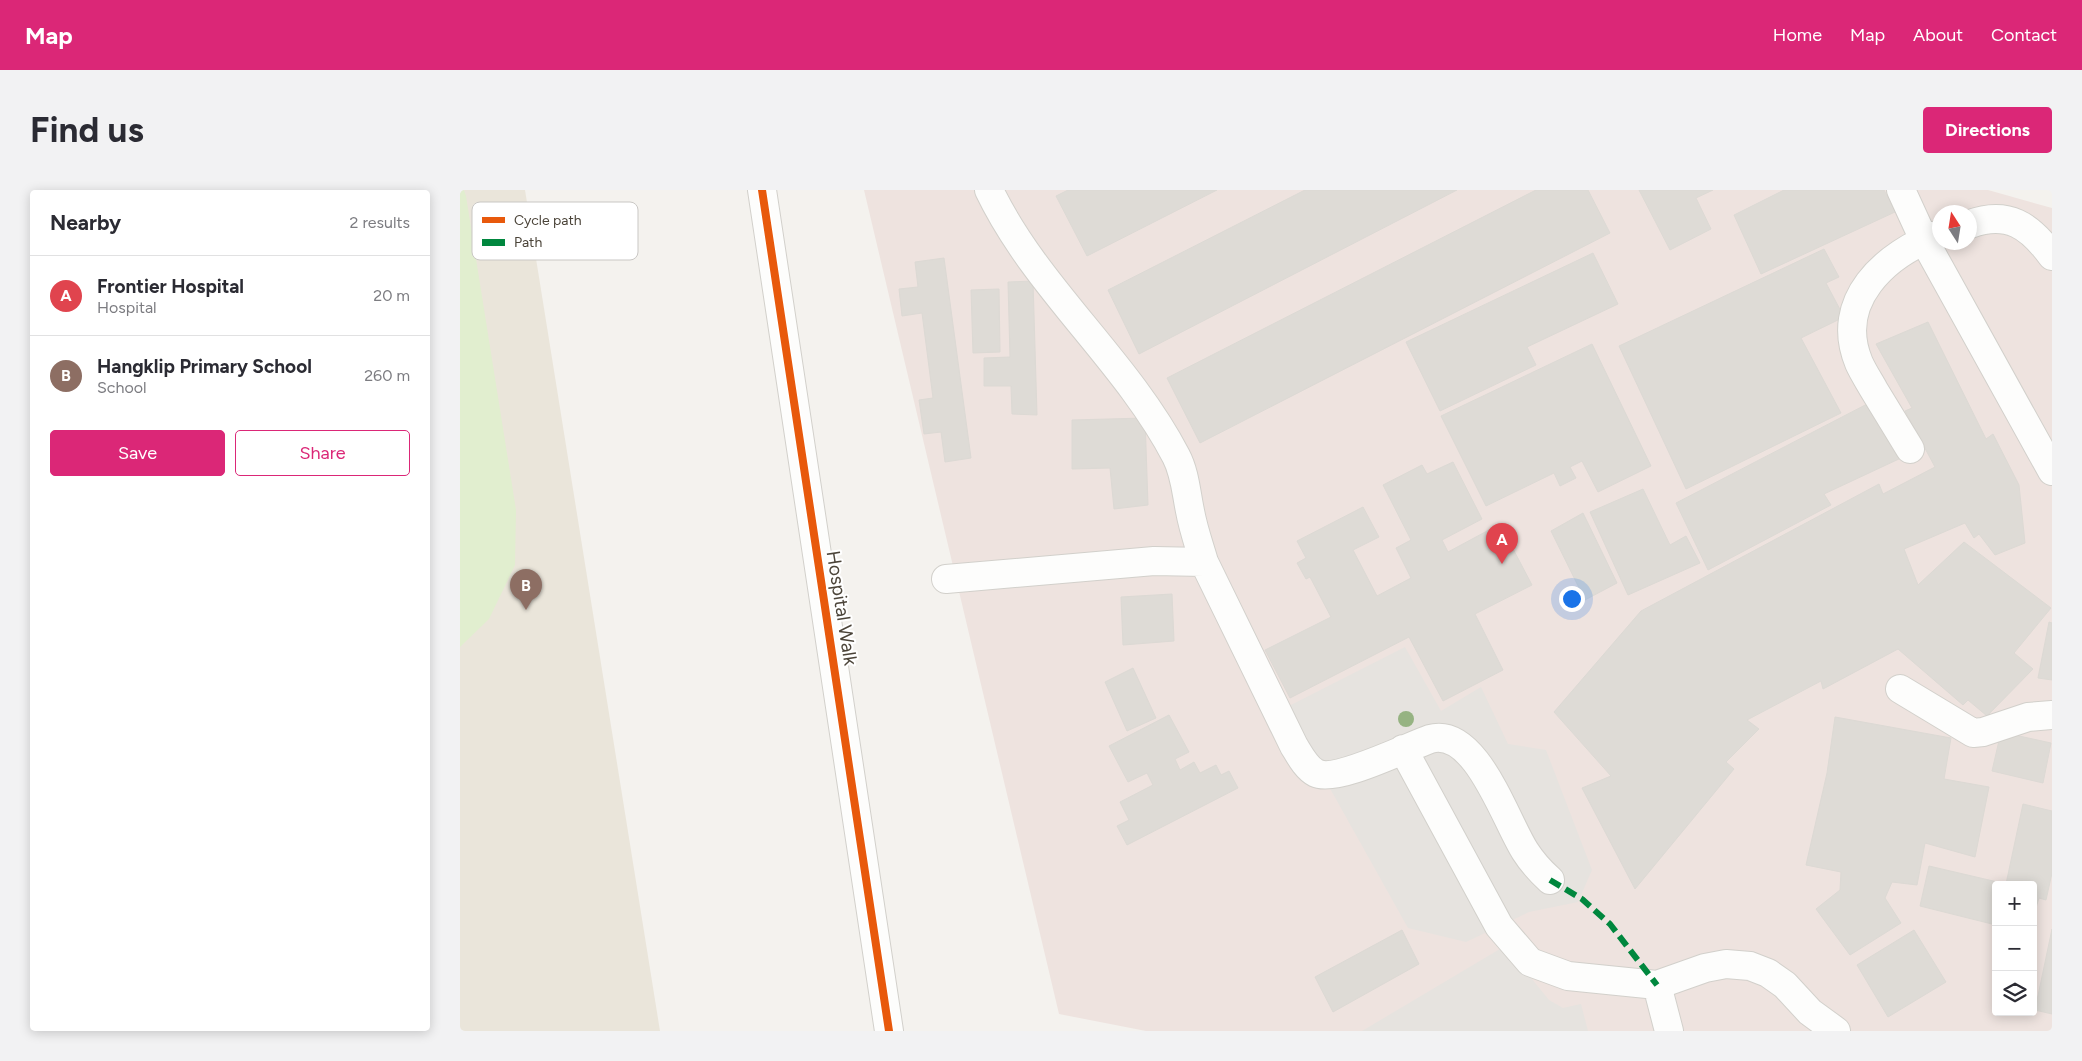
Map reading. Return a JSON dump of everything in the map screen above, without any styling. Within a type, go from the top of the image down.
[{"type":"street","name":"Hospital Walk","points":[[762,190],[888,1031]]},
{"type":"street","points":[[989,190],[1000,211],[1034,263],[1132,388],[1177,456],[1184,476],[1190,511],[1204,562],[1294,746],[1304,762],[1316,773],[1337,775],[1444,736],[1464,746],[1470,753],[1501,805],[1524,849],[1535,866],[1550,880]]},
{"type":"street","points":[[1901,190],[1932,237],[1890,260],[1865,287],[1854,311],[1851,334],[1859,364],[1910,449]]},
{"type":"street","points":[[1977,223],[2001,218],[2015,222],[2037,235],[2052,256]]},
{"type":"street","points":[[1939,250],[2052,471]]},
{"type":"street","points":[[946,579],[1154,561],[1204,562]]},
{"type":"street","points":[[1900,689],[1973,733],[1983,732],[2028,717],[2052,715]]},
{"type":"street","points":[[1404,749],[1499,926],[1530,962],[1568,976],[1657,985],[1705,968],[1726,964],[1750,966],[1768,973],[1785,985],[1810,1012],[1836,1031]]},
{"type":"street","points":[[1657,985],[1669,1031]]},
{"type":"shaded area","points":[[460,190],[525,190],[527,202],[472,202],[472,260],[536,260],[660,1031],[460,1031]]},
{"type":"shaded area","points":[[864,190],[1988,190],[2052,208],[2052,1031],[1146,1031],[1059,1014]]},
{"type":"shaded area","points":[[1405,647],[1441,711],[1481,687],[1508,744],[1546,750],[1592,870],[1578,902],[1529,912],[1466,942],[1408,928],[1285,708]]},
{"type":"shaded area","points":[[1505,946],[1549,1000],[1563,1008],[1581,1004],[1588,1031],[1362,1031]]},
{"type":"green space","points":[[460,190],[464,190],[472,234],[472,260],[476,260],[516,510],[515,565],[489,619],[460,647]]},
{"type":"building","points":[[1068,190],[1217,190],[1087,256],[1056,196]]},
{"type":"building","points":[[1305,190],[1457,190],[1139,354],[1108,290]]},
{"type":"building","points":[[1536,190],[1588,190],[1610,233],[1200,443],[1167,378]]},
{"type":"building","points":[[1639,190],[1713,190],[1696,198],[1711,229],[1670,250]]},
{"type":"building","points":[[1784,190],[1884,190],[1895,212],[1761,274],[1734,215]]},
{"type":"building","points":[[1824,249],[1839,277],[1826,283],[1844,317],[1801,338],[1841,413],[1686,489],[1619,346]]},
{"type":"building","points":[[1593,253],[1618,304],[1527,347],[1536,365],[1440,411],[1406,342]]},
{"type":"building","points":[[944,258],[971,458],[945,462],[941,432],[924,434],[919,400],[933,398],[922,313],[902,316],[899,289],[918,287],[915,262]]},
{"type":"building","points":[[1033,281],[1037,415],[1012,414],[1011,386],[984,386],[984,358],[1010,357],[1008,282]]},
{"type":"building","points":[[999,289],[1000,352],[973,353],[971,290]]},
{"type":"building","points":[[1928,322],[1986,439],[1993,434],[2019,485],[2025,543],[1995,555],[1979,534],[1974,538],[1965,523],[1904,549],[1918,585],[1964,542],[2051,608],[2014,653],[2033,669],[1987,716],[1968,700],[1963,705],[1898,649],[1823,689],[1821,681],[1747,720],[1759,729],[1726,762],[1734,769],[1635,889],[1582,788],[1611,776],[1554,712],[1641,611],[1879,484],[1883,494],[1935,467],[1905,411],[1912,408],[1876,344]]},
{"type":"building","points":[[1592,344],[1651,466],[1598,492],[1582,461],[1570,467],[1576,478],[1560,486],[1554,473],[1486,506],[1441,416]]},
{"type":"building","points":[[1871,402],[1901,458],[1824,494],[1831,505],[1708,570],[1676,503]]},
{"type":"building","points":[[1145,418],[1148,505],[1114,509],[1110,468],[1072,469],[1072,420]]},
{"type":"building","points":[[1453,462],[1482,519],[1442,540],[1448,552],[1500,524],[1532,585],[1475,614],[1503,670],[1443,701],[1409,637],[1290,698],[1265,650],[1331,617],[1310,577],[1306,579],[1297,563],[1306,558],[1297,541],[1363,507],[1379,537],[1353,550],[1377,596],[1411,578],[1396,548],[1411,540],[1383,485],[1422,465],[1427,474]]},
{"type":"building","points":[[1643,489],[1670,545],[1686,536],[1700,563],[1628,595],[1590,512]]},
{"type":"building","points":[[1583,513],[1617,583],[1585,600],[1551,531]]},
{"type":"building","points":[[1172,594],[1174,641],[1123,645],[1121,597]]},
{"type":"building","points":[[2049,622],[2052,623],[2052,680],[2038,678]]},
{"type":"building","points":[[1133,668],[1156,718],[1127,731],[1105,682]]},
{"type":"building","points":[[1169,715],[1189,752],[1175,759],[1180,770],[1194,762],[1200,773],[1216,765],[1221,775],[1229,771],[1238,788],[1127,845],[1117,826],[1129,820],[1120,802],[1153,785],[1147,773],[1128,782],[1109,746]]},
{"type":"building","points":[[1835,717],[1951,738],[1944,779],[1989,787],[1975,857],[1925,843],[1917,885],[1892,882],[1885,898],[1901,923],[1850,955],[1816,909],[1840,890],[1841,872],[1806,865],[1827,773]]},
{"type":"building","points":[[2001,732],[2051,743],[2043,783],[1992,771]]},
{"type":"building","points":[[2023,804],[2052,811],[2052,873],[2046,900],[2039,898],[2037,904],[2037,881],[2007,881]]},
{"type":"building","points":[[1929,866],[1993,881],[1992,924],[1920,906]]},
{"type":"building","points":[[2052,929],[2052,1014],[2037,1010],[2037,1000]]},
{"type":"building","points":[[1402,930],[1419,964],[1333,1012],[1315,977]]},
{"type":"building","points":[[1914,930],[1946,982],[1888,1017],[1857,965]]},
{"type":"marked path","points":[[1550,880],[1582,899],[1610,924],[1657,985]]},
{"type":"cycle path","points":[[762,190],[889,1031]]},
{"type":"place","name":"Frontier Hospital","points":[[1502,564]]},
{"type":"place","name":"Hangklip Primary School","points":[[526,610]]}]
